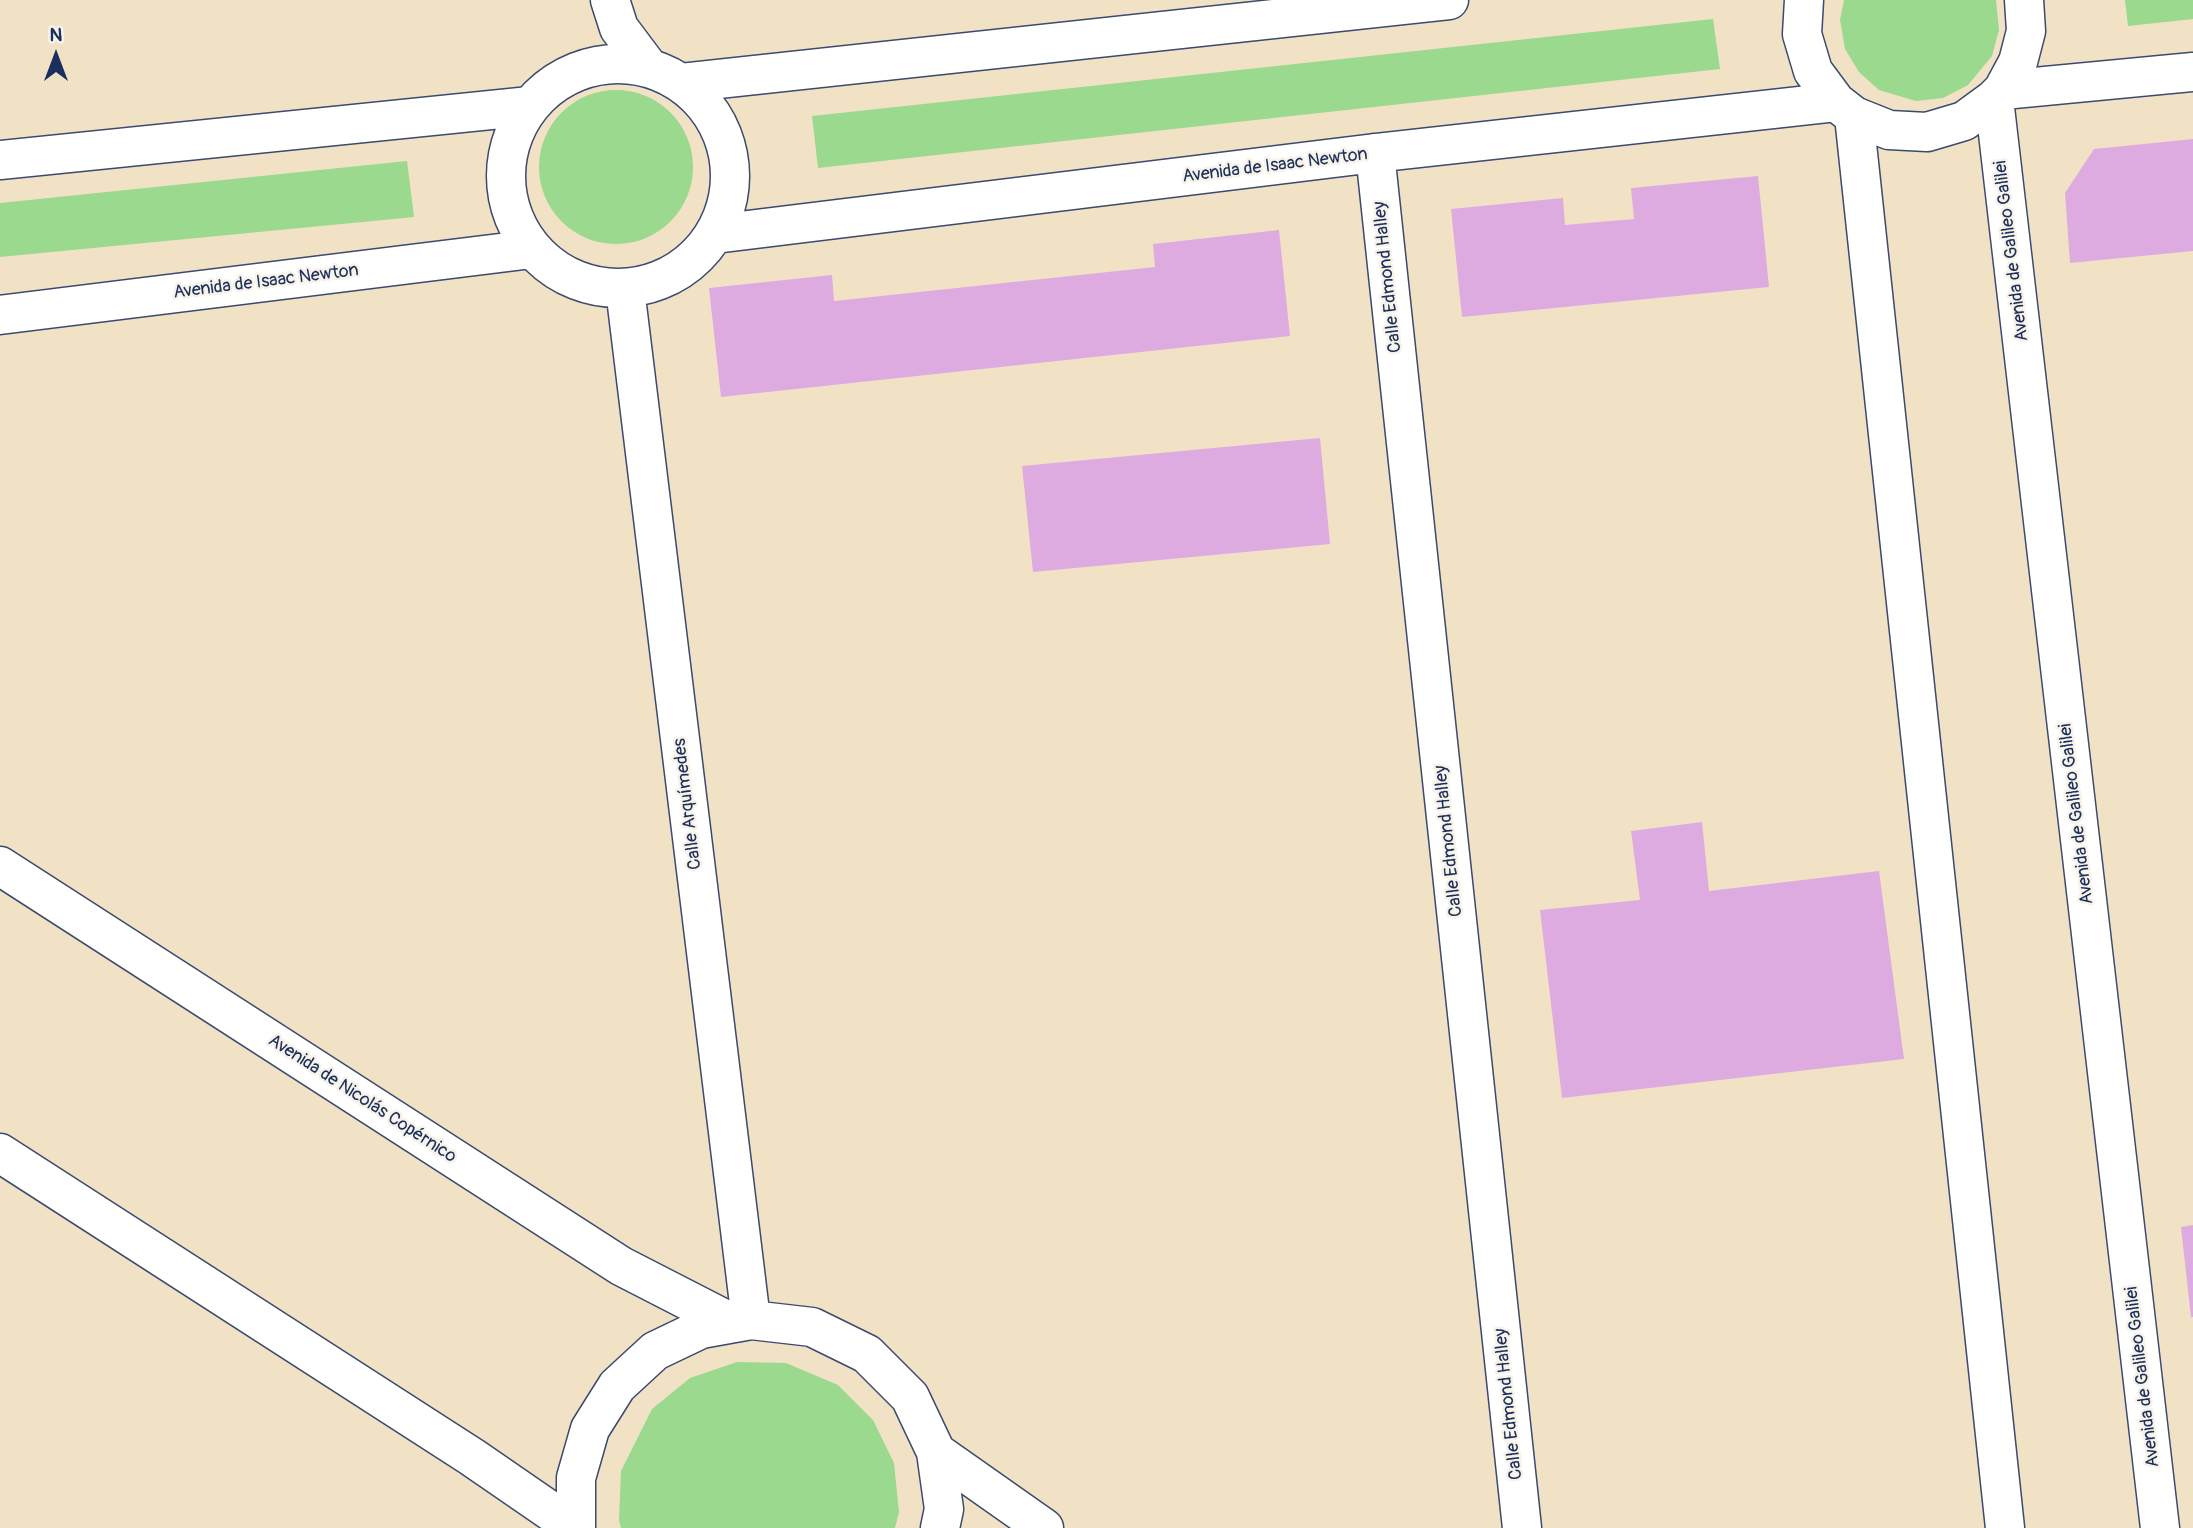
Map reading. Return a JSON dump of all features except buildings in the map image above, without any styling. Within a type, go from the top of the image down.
[{"type":"street","points":[[576,72],[594,41],[607,0]]},
{"type":"street","points":[[607,0],[619,28],[665,75],[706,106],[724,135],[731,169],[729,202],[715,234],[698,256],[677,273],[652,284],[625,289],[599,287],[574,280],[551,267],[532,249],[512,216],[505,178],[511,139],[530,106],[551,86],[576,72],[612,64],[665,75],[1449,0]]},
{"type":"street","points":[[1804,0],[1802,34],[1813,71],[1845,109],[1889,130],[1927,132],[1964,121],[1998,95],[2018,62],[2026,31],[2024,0]]},
{"type":"street","points":[[1998,95],[2193,72]]},
{"type":"street","name":"Avenida de Galileo Galilei","points":[[1998,95],[2160,1528]]},
{"type":"street","points":[[0,160],[530,106]]},
{"type":"street","points":[[1845,109],[2005,1528]]},
{"type":"street","name":"Avenida de Isaac Newton","points":[[715,234],[1375,153],[1845,109]]},
{"type":"street","name":"Calle Edmond Halley","points":[[1375,153],[1522,1528]]},
{"type":"street","name":"Avenida de Isaac Newton","points":[[0,316],[532,249]]},
{"type":"street","name":"Calle Arquímedes","points":[[625,289],[740,1321]]},
{"type":"street","name":"Avenida de Nicolás Copérnico","points":[[0,866],[621,1266],[740,1321]]},
{"type":"street","points":[[0,1153],[472,1457],[576,1528]]},
{"type":"street","points":[[576,1528],[576,1478],[583,1453],[590,1429],[617,1386],[655,1351],[701,1329],[740,1321],[812,1327],[867,1354],[910,1397],[936,1452],[944,1509],[940,1528]]},
{"type":"street","points":[[936,1452],[1044,1528]]},
{"type":"green space","points":[[1844,0],[1996,0],[1999,30],[1992,56],[1968,85],[1943,98],[1916,101],[1879,90],[1859,72],[1845,49],[1840,20]]},
{"type":"green space","points":[[2125,0],[2193,0],[2193,19],[2128,26]]},
{"type":"green space","points":[[1713,19],[1720,69],[818,168],[812,116]]},
{"type":"green space","points":[[616,90],[645,96],[670,113],[687,138],[693,167],[687,196],[670,221],[645,238],[616,244],[587,238],[562,221],[545,196],[539,167],[545,138],[562,113],[587,96]]},
{"type":"green space","points":[[407,161],[414,217],[0,257],[0,203]]},
{"type":"green space","points":[[737,1362],[786,1363],[838,1385],[873,1420],[894,1463],[899,1512],[895,1528],[621,1528],[621,1471],[652,1409],[690,1378]]}]
